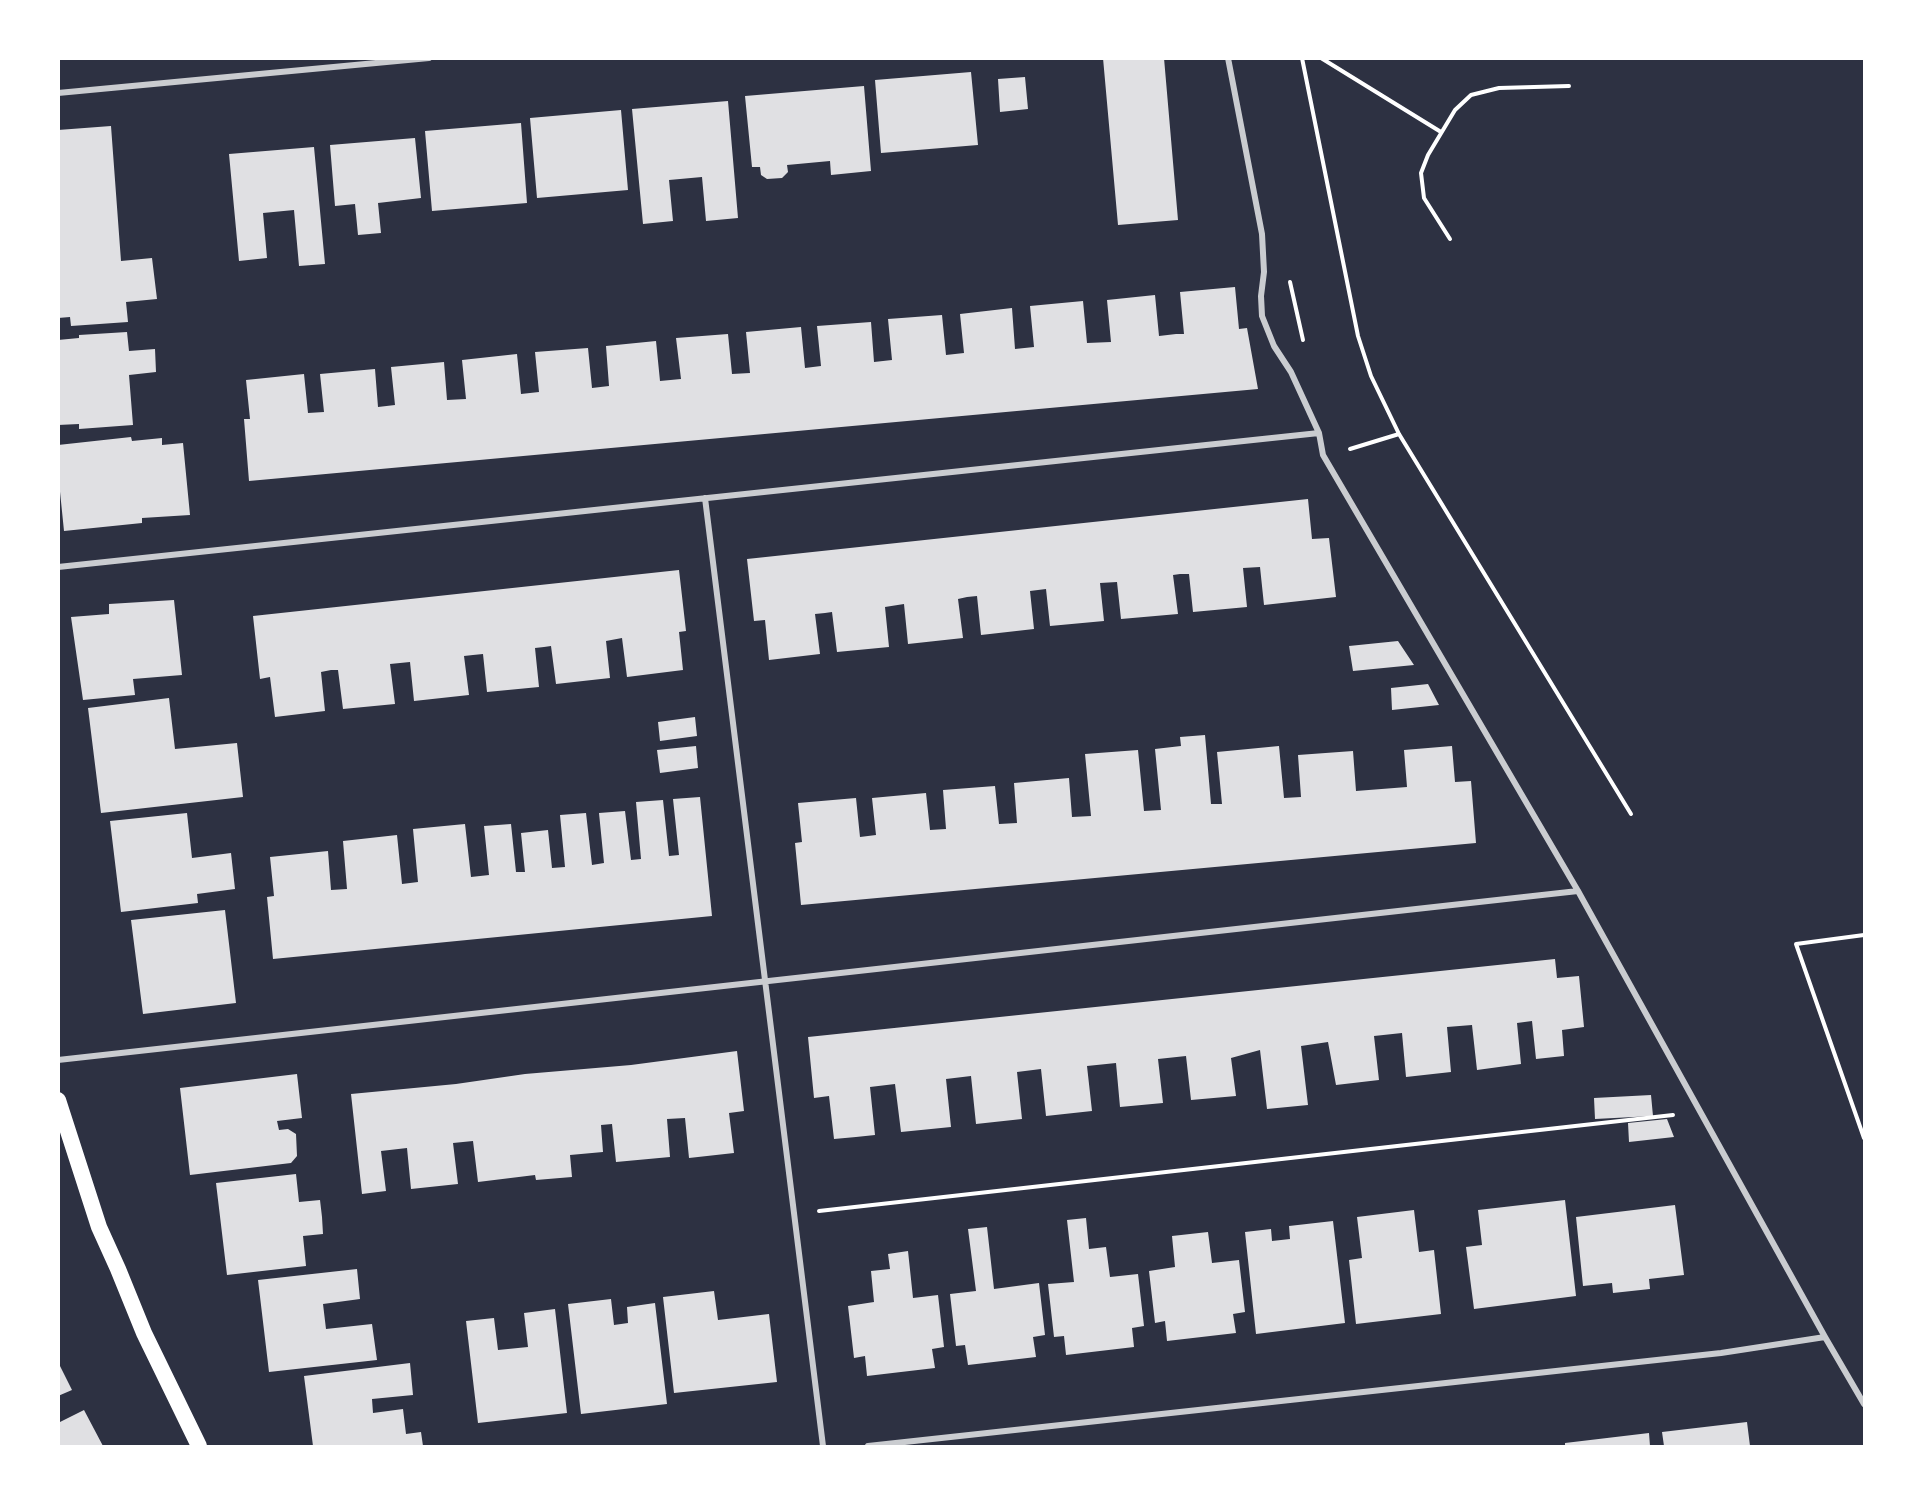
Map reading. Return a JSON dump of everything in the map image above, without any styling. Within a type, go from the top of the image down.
[{"type":"highway","points":[[58,1100],[61,1124],[99,1227],[144,1333],[199,1446]]},
{"type":"street","points":[[58,93],[429,58]]},
{"type":"street","points":[[1228,58],[1262,234],[1264,272],[1261,296],[1262,316],[1274,346],[1291,372],[1319,433],[1323,454],[1578,891],[1864,1404]]},
{"type":"street","points":[[58,567],[1319,433]]},
{"type":"street","points":[[705,498],[822,1446]]},
{"type":"street","points":[[58,1060],[1578,891]]},
{"type":"street","points":[[868,1446],[1721,1353],[1825,1337]]},
{"type":"path","points":[[1302,58],[1359,336],[1371,376],[1399,434],[1631,814]]},
{"type":"path","points":[[1321,58],[1441,132]]},
{"type":"path","points":[[1450,239],[1424,198],[1421,173],[1428,155],[1455,110],[1471,95],[1499,88],[1569,86]]},
{"type":"path","points":[[1353,448],[1399,434]]},
{"type":"path","points":[[1864,935],[1796,944],[1864,1138]]},
{"type":"path","points":[[792,1214],[1700,1111]]},
{"type":"building","points":[[1103,58],[1164,58],[1178,220],[1118,225]]},
{"type":"building","points":[[971,72],[978,145],[881,153],[875,80]]},
{"type":"building","points":[[1025,77],[1028,109],[1000,112],[998,79]]},
{"type":"building","points":[[864,86],[871,171],[831,175],[830,161],[787,165],[788,172],[782,178],[767,179],[761,175],[760,167],[752,167],[745,96]]},
{"type":"building","points":[[728,101],[738,218],[706,221],[702,177],[669,180],[673,221],[643,224],[632,109]]},
{"type":"building","points":[[621,110],[628,190],[537,198],[530,118]]},
{"type":"building","points":[[521,123],[527,203],[432,211],[425,131]]},
{"type":"building","points":[[111,126],[121,261],[152,258],[157,299],[126,302],[128,322],[71,326],[70,317],[58,318],[58,130]]},
{"type":"building","points":[[415,138],[421,198],[378,203],[381,233],[358,235],[355,204],[335,206],[330,145]]},
{"type":"building","points":[[314,147],[325,264],[299,266],[294,210],[263,213],[267,258],[239,261],[229,154]]},
{"type":"building","points":[[1235,287],[1239,329],[1247,328],[1258,389],[249,481],[244,419],[250,419],[246,380],[304,374],[308,413],[324,412],[320,374],[375,369],[378,407],[395,405],[391,367],[444,362],[447,400],[466,399],[462,360],[517,354],[521,394],[539,392],[535,352],[588,348],[592,388],[609,386],[606,346],[656,341],[660,381],[681,379],[676,338],[728,334],[732,374],[750,373],[746,332],[801,327],[805,368],[821,366],[817,326],[871,322],[874,362],[892,360],[888,319],[942,315],[946,355],[964,353],[960,314],[1012,308],[1015,349],[1034,347],[1030,306],[1083,301],[1087,343],[1111,342],[1107,300],[1155,295],[1159,336],[1184,334],[1180,292]]},
{"type":"building","points":[[127,332],[129,351],[155,349],[156,372],[129,375],[133,425],[79,429],[79,424],[58,425],[58,340],[79,338],[79,335]]},
{"type":"building","points":[[131,437],[132,441],[162,438],[162,445],[183,443],[190,515],[142,518],[142,523],[64,531],[58,472],[58,445]]},
{"type":"building","points":[[1308,499],[1312,539],[1329,538],[1336,597],[1264,605],[1260,567],[1243,568],[1247,607],[1193,612],[1189,574],[1180,574],[1173,575],[1178,614],[1121,619],[1117,582],[1100,583],[1104,621],[1050,626],[1046,589],[1030,591],[1034,629],[981,635],[977,596],[967,597],[958,599],[963,638],[908,644],[904,604],[885,607],[889,647],[837,652],[832,612],[815,614],[820,654],[769,660],[765,620],[754,621],[747,559]]},
{"type":"building","points":[[679,570],[686,631],[679,632],[683,670],[627,677],[622,638],[606,641],[610,678],[556,684],[551,646],[535,648],[539,687],[487,692],[483,654],[464,656],[469,695],[414,701],[410,662],[390,664],[395,704],[343,709],[338,670],[331,670],[321,672],[325,711],[275,717],[270,677],[260,679],[253,616]]},
{"type":"building","points":[[174,600],[182,675],[133,679],[135,695],[83,700],[71,617],[109,614],[109,604]]},
{"type":"building","points":[[1398,641],[1414,665],[1353,671],[1349,646]]},
{"type":"building","points":[[1428,684],[1439,705],[1392,710],[1391,688]]},
{"type":"building","points":[[169,698],[175,749],[237,743],[243,797],[101,813],[88,708]]},
{"type":"building","points":[[695,717],[697,736],[660,741],[658,722]]},
{"type":"building","points":[[1205,735],[1211,804],[1222,804],[1217,752],[1279,746],[1284,798],[1301,797],[1298,755],[1353,751],[1356,791],[1407,787],[1404,750],[1452,746],[1455,782],[1471,781],[1476,843],[801,905],[795,843],[802,842],[798,803],[856,798],[860,837],[876,835],[872,798],[926,793],[930,830],[946,829],[943,790],[995,786],[999,824],[1017,823],[1014,783],[1069,778],[1072,817],[1091,816],[1085,754],[1138,750],[1144,811],[1161,810],[1155,749],[1181,746],[1180,737]]},
{"type":"building","points":[[696,746],[698,768],[660,773],[657,750]]},
{"type":"building","points":[[700,797],[712,916],[273,959],[267,897],[274,896],[270,857],[328,851],[331,890],[347,889],[343,841],[397,835],[402,884],[418,882],[413,829],[465,824],[471,877],[489,875],[484,826],[511,824],[516,872],[525,872],[521,833],[548,830],[552,868],[565,867],[560,815],[586,813],[592,865],[604,863],[599,813],[625,811],[631,860],[641,859],[636,802],[663,800],[669,856],[679,855],[673,799]]},
{"type":"building","points":[[187,813],[192,858],[231,853],[235,889],[197,894],[198,903],[121,912],[110,821]]},
{"type":"building","points":[[225,910],[236,1003],[143,1014],[131,920]]},
{"type":"building","points":[[1555,959],[1557,978],[1579,976],[1584,1027],[1562,1030],[1564,1056],[1536,1059],[1532,1021],[1517,1023],[1521,1064],[1477,1070],[1472,1025],[1447,1027],[1451,1072],[1406,1077],[1402,1033],[1374,1036],[1379,1080],[1336,1085],[1328,1042],[1301,1046],[1308,1105],[1267,1109],[1260,1050],[1231,1058],[1236,1096],[1191,1100],[1186,1056],[1158,1059],[1163,1103],[1120,1107],[1116,1063],[1087,1066],[1092,1111],[1046,1116],[1041,1069],[1017,1072],[1022,1119],[976,1124],[971,1076],[946,1079],[951,1127],[901,1132],[895,1084],[870,1087],[875,1135],[834,1139],[829,1096],[814,1098],[808,1037]]},
{"type":"building","points":[[737,1051],[744,1111],[729,1113],[734,1153],[689,1158],[685,1118],[667,1119],[670,1157],[616,1162],[612,1124],[601,1125],[603,1152],[570,1155],[572,1177],[536,1180],[535,1175],[478,1182],[473,1141],[453,1143],[458,1184],[411,1189],[407,1148],[381,1151],[386,1191],[362,1194],[351,1094],[456,1084],[525,1074],[631,1065]]},
{"type":"building","points":[[297,1074],[302,1118],[277,1121],[279,1130],[288,1129],[296,1134],[297,1156],[291,1163],[190,1175],[180,1088]]},
{"type":"building","points":[[1651,1095],[1653,1116],[1595,1119],[1594,1098]]},
{"type":"building","points":[[1667,1119],[1674,1137],[1629,1142],[1628,1123]]},
{"type":"building","points":[[296,1174],[299,1202],[320,1200],[322,1217],[323,1234],[303,1236],[306,1266],[227,1275],[216,1183]]},
{"type":"building","points":[[1565,1200],[1576,1296],[1474,1309],[1466,1247],[1482,1245],[1478,1210]]},
{"type":"building","points":[[1675,1205],[1684,1275],[1649,1279],[1650,1289],[1613,1293],[1612,1283],[1583,1286],[1576,1217]]},
{"type":"building","points":[[1414,1210],[1419,1252],[1434,1250],[1441,1314],[1356,1324],[1349,1260],[1362,1258],[1357,1217]]},
{"type":"building","points":[[1086,1218],[1089,1249],[1106,1247],[1110,1277],[1138,1274],[1144,1326],[1132,1328],[1134,1347],[1066,1355],[1064,1336],[1054,1337],[1048,1284],[1074,1282],[1067,1220]]},
{"type":"building","points":[[1333,1221],[1345,1323],[1256,1334],[1245,1232],[1271,1229],[1272,1241],[1290,1239],[1289,1226]]},
{"type":"building","points":[[987,1227],[994,1289],[1039,1283],[1045,1335],[1033,1337],[1036,1357],[968,1365],[965,1345],[956,1346],[950,1294],[976,1291],[968,1229]]},
{"type":"building","points":[[1208,1232],[1212,1263],[1239,1260],[1245,1312],[1233,1314],[1236,1333],[1167,1341],[1165,1321],[1155,1323],[1149,1271],[1175,1267],[1172,1236]]},
{"type":"building","points":[[908,1251],[913,1298],[938,1295],[944,1347],[932,1349],[935,1368],[867,1376],[865,1356],[854,1358],[848,1306],[874,1302],[871,1271],[890,1269],[888,1254]]},
{"type":"building","points":[[357,1269],[360,1299],[323,1304],[326,1329],[372,1324],[377,1360],[269,1372],[258,1280]]},
{"type":"building","points":[[714,1291],[718,1320],[769,1314],[777,1382],[674,1393],[663,1297]]},
{"type":"building","points":[[611,1299],[614,1325],[628,1323],[627,1307],[655,1303],[667,1404],[581,1414],[568,1304]]},
{"type":"building","points":[[555,1309],[567,1413],[478,1423],[466,1321],[494,1318],[498,1350],[528,1347],[524,1313]]},
{"type":"building","points":[[58,1362],[72,1390],[58,1396]]},
{"type":"building","points":[[410,1363],[413,1395],[372,1399],[373,1413],[403,1409],[406,1434],[421,1432],[423,1446],[313,1446],[304,1376]]},
{"type":"building","points":[[84,1410],[103,1446],[58,1446],[58,1423]]},
{"type":"building","points":[[1747,1422],[1750,1446],[1664,1446],[1662,1432]]},
{"type":"building","points":[[1649,1433],[1650,1446],[1565,1446],[1565,1443]]}]
